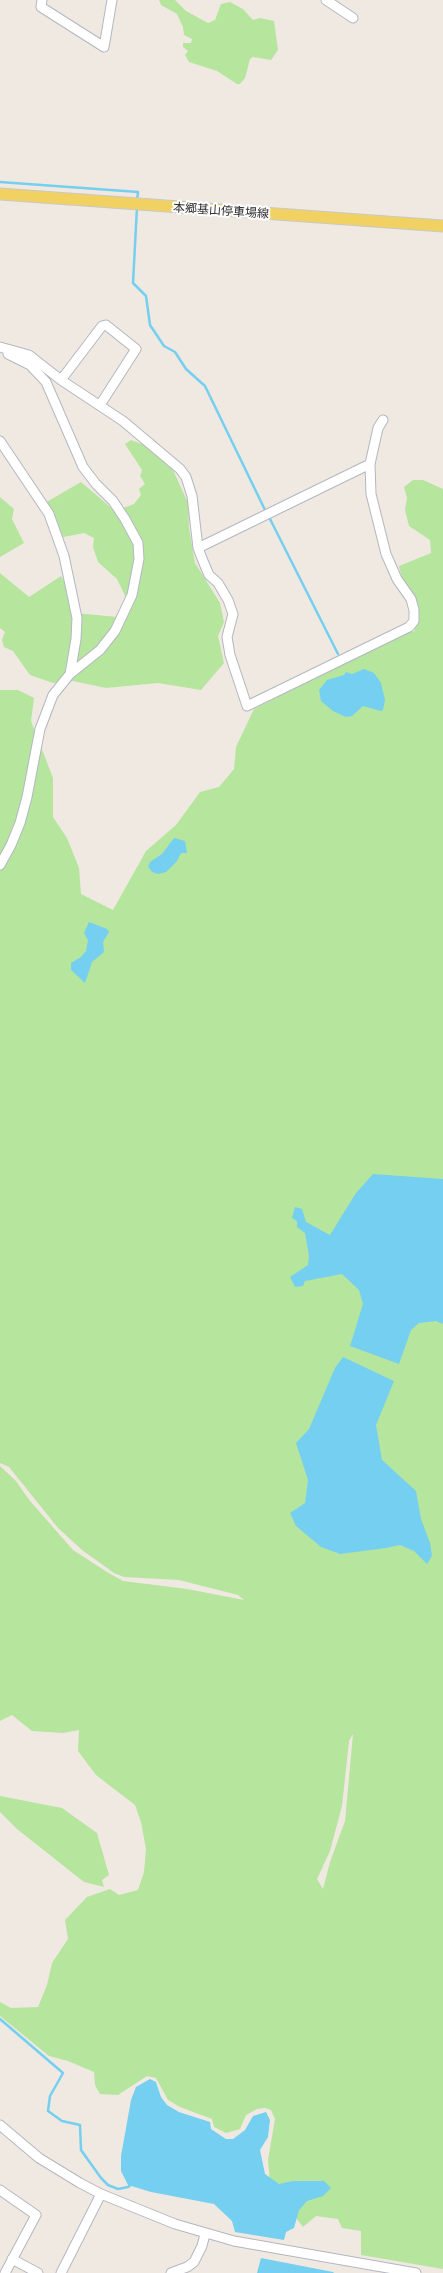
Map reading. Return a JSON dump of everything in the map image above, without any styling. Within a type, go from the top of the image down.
[{"type":"main road","name":"本郷基山停車場線","points":[[0,194],[443,226]]},
{"type":"street","points":[[42,0],[41,7],[104,47],[112,0]]},
{"type":"street","points":[[326,0],[353,18]]},
{"type":"street","points":[[61,380],[102,326],[106,325],[136,350],[100,405]]},
{"type":"street","points":[[0,347],[29,355],[61,380],[100,405],[144,438],[180,469],[186,477],[196,515],[198,548],[209,575],[218,583],[228,600],[233,614],[227,637],[230,655],[247,706],[409,627],[414,620],[411,599],[397,579],[386,554],[371,494],[370,464],[378,428],[383,420]]},
{"type":"street","points":[[0,352],[19,358],[42,375],[52,392],[83,467],[113,501],[138,543],[138,574],[132,595],[115,631],[100,650],[70,674],[53,695],[40,729],[20,823],[0,865]]},
{"type":"street","points":[[0,441],[49,514],[64,556],[77,618],[76,639],[70,674]]},
{"type":"street","points":[[198,548],[370,464]]},
{"type":"street","points":[[0,2125],[39,2158],[101,2194],[205,2234],[416,2273]]},
{"type":"street","points":[[0,2190],[36,2215],[5,2273]]},
{"type":"street","points":[[61,2273],[101,2194]]},
{"type":"street","points":[[171,2273],[188,2267],[194,2262],[202,2246],[205,2234]]},
{"type":"street","points":[[12,2259],[38,2273]]},
{"type":"green space","points":[[159,0],[175,0],[186,11],[208,23],[215,20],[221,4],[230,2],[243,9],[253,20],[260,18],[274,21],[278,50],[271,60],[253,57],[250,59],[245,78],[240,84],[237,84],[217,71],[189,62],[185,55],[188,51],[183,47],[183,43],[191,43],[192,39],[184,35],[183,27],[177,14],[161,5]]},
{"type":"green space","points":[[131,440],[144,445],[173,470],[188,503],[189,528],[195,563],[220,603],[224,622],[218,636],[224,663],[201,690],[158,683],[106,688],[73,681],[53,683],[30,675],[13,651],[4,647],[2,640],[5,632],[0,628],[0,573],[29,597],[61,576],[68,589],[74,613],[118,617],[126,598],[117,579],[98,562],[93,547],[94,538],[84,533],[63,537],[58,524],[45,503],[81,482],[115,511],[134,504],[141,495],[139,489],[145,484],[140,476],[142,470],[125,444]]},
{"type":"green space","points":[[413,480],[423,480],[443,489],[443,2269],[361,2255],[361,2231],[342,2228],[338,2219],[316,2216],[303,2227],[270,2184],[268,2160],[275,2119],[271,2110],[265,2108],[257,2109],[246,2115],[240,2129],[226,2133],[214,2127],[212,2119],[180,2107],[168,2100],[156,2078],[147,2076],[118,2095],[100,2094],[95,2085],[94,2072],[68,2061],[49,2056],[0,2016],[0,2002],[11,2008],[38,2007],[47,1985],[52,1963],[68,1939],[65,1920],[87,1897],[110,1889],[119,1895],[138,1890],[144,1872],[146,1849],[141,1822],[135,1805],[96,1775],[78,1751],[79,1730],[63,1733],[32,1731],[12,1715],[0,1721],[0,1466],[16,1481],[30,1501],[73,1550],[123,1581],[187,1589],[244,1600],[238,1595],[179,1580],[124,1577],[114,1573],[82,1550],[58,1528],[9,1467],[0,1463],[0,690],[18,690],[34,698],[31,721],[53,778],[53,817],[67,838],[79,868],[81,894],[113,910],[146,851],[176,825],[200,792],[219,787],[234,769],[236,747],[254,709],[411,630],[414,632],[419,614],[402,578],[399,566],[431,553],[430,540],[409,526],[405,510],[407,498],[404,487]],"holes":[[[353,1734],[345,1821],[330,1862],[323,1889],[317,1879],[330,1851],[342,1806],[349,1741]]]},
{"type":"green space","points":[[0,497],[14,509],[12,519],[24,543],[0,557]]},
{"type":"green space","points":[[0,1796],[62,1808],[97,1833],[109,1875],[102,1880],[104,1887],[84,1882],[17,1829],[0,1812]]},
{"type":"water","points":[[364,669],[374,673],[381,683],[385,700],[383,710],[363,706],[352,716],[346,717],[333,711],[321,701],[319,690],[327,680],[344,675],[346,672],[352,674]]},
{"type":"water","points":[[174,838],[185,841],[187,853],[181,853],[177,861],[166,872],[158,874],[152,872],[148,866],[150,862],[162,854]]},
{"type":"water","points":[[89,922],[107,929],[109,932],[103,942],[104,952],[92,962],[85,983],[71,970],[71,963],[81,957],[86,951],[88,940],[84,933]]},
{"type":"water","points":[[373,1174],[443,1179],[443,1324],[436,1321],[419,1323],[411,1330],[399,1364],[350,1346],[363,1304],[359,1290],[342,1274],[305,1281],[303,1286],[295,1287],[290,1277],[308,1265],[309,1256],[305,1233],[297,1227],[297,1221],[292,1218],[295,1207],[302,1209],[306,1222],[330,1235],[356,1193]]},
{"type":"water","points":[[343,1357],[394,1381],[376,1425],[382,1460],[416,1491],[421,1519],[430,1543],[432,1556],[427,1564],[414,1551],[400,1545],[340,1554],[321,1547],[296,1526],[290,1513],[305,1503],[308,1480],[296,1443],[309,1429],[335,1368]]},
{"type":"water","points":[[150,2079],[156,2082],[161,2097],[167,2105],[179,2112],[210,2122],[211,2129],[226,2139],[233,2139],[245,2130],[253,2116],[266,2112],[270,2120],[268,2137],[260,2150],[265,2174],[279,2184],[293,2181],[324,2181],[331,2188],[323,2196],[307,2201],[299,2210],[294,2228],[286,2232],[284,2240],[235,2232],[232,2221],[214,2204],[151,2192],[128,2185],[121,2171],[121,2156],[131,2100],[136,2087]]},
{"type":"water","points":[[261,2258],[333,2272],[334,2273],[257,2273]]},
{"type":"waterway","points":[[0,182],[138,192],[137,201]]},
{"type":"waterway","points":[[137,207],[133,283],[146,296],[150,325],[164,346],[175,352],[186,369],[205,386],[266,512]]},
{"type":"waterway","points":[[269,517],[338,654]]},
{"type":"waterway","points":[[0,2019],[63,2073],[50,2096],[48,2111],[62,2121],[80,2125],[81,2150],[101,2178],[108,2185],[118,2189],[132,2184]]}]
